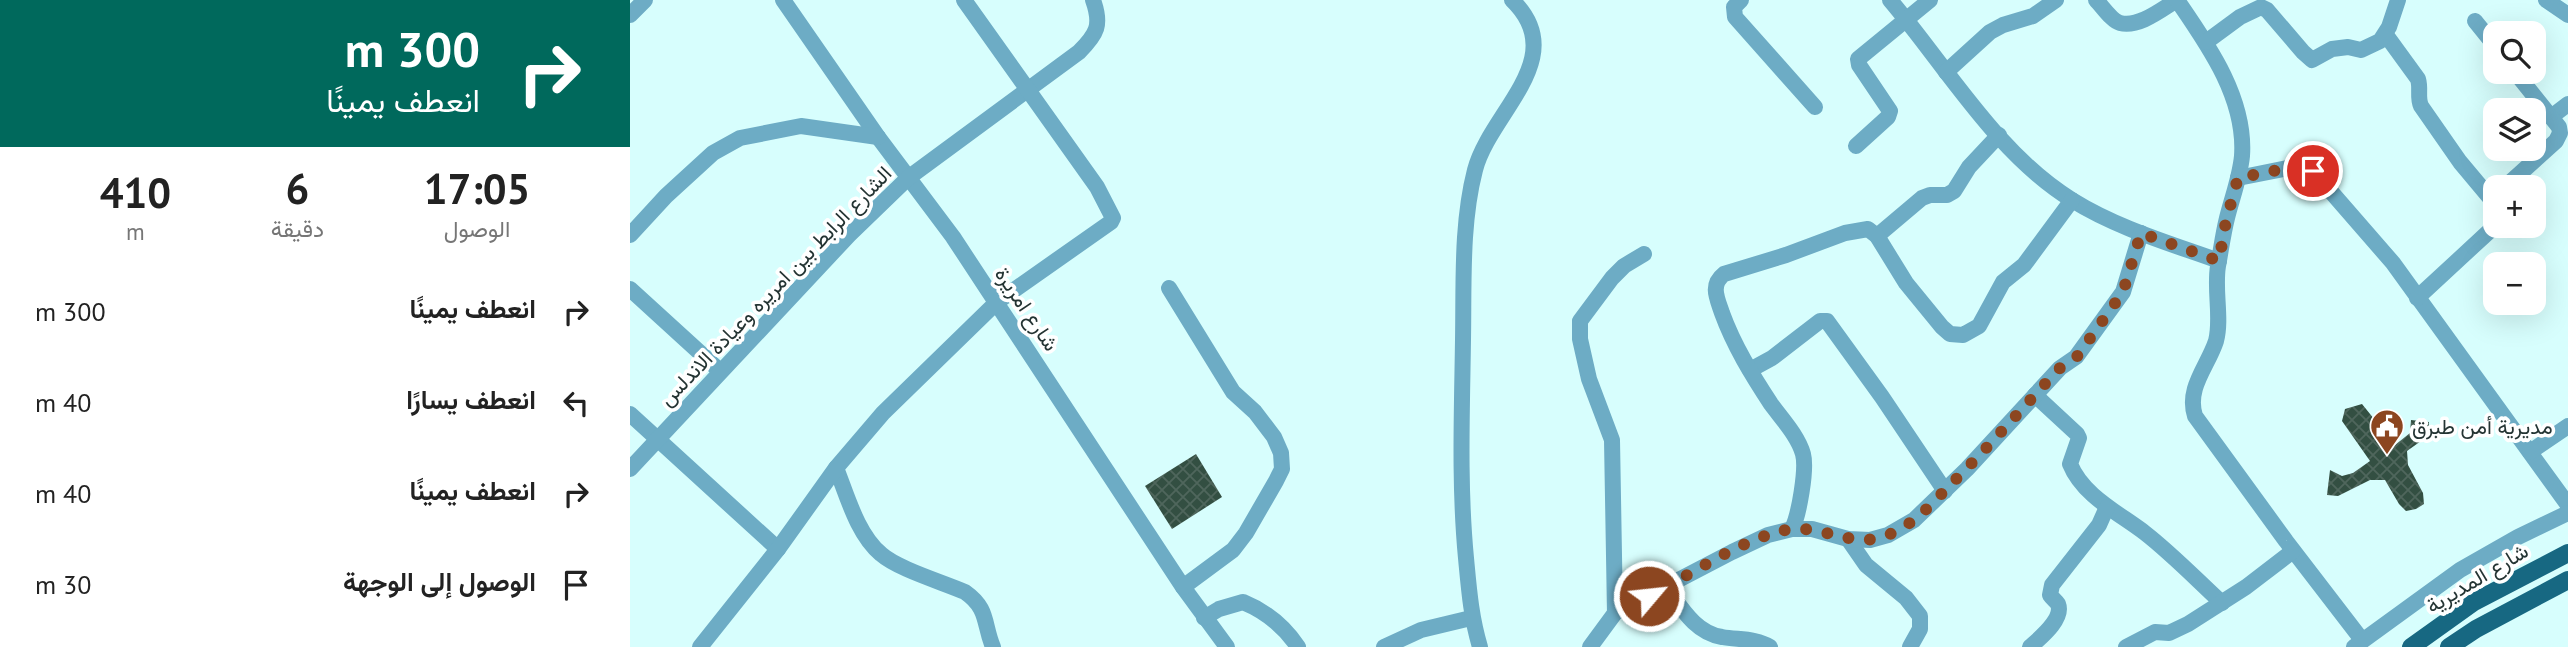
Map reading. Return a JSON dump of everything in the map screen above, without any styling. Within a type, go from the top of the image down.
[{"type":"main road","name":"شارع المديرية","points":[[2411,647],[2474,602],[2568,552]]},
{"type":"main road","name":"شارع المديرية","points":[[2449,647],[2568,580]]},
{"type":"street","points":[[630,15],[645,0]]},
{"type":"street","name":"شارع امريرة","points":[[783,0],[878,137],[953,237],[1203,618],[1227,647]]},
{"type":"street","points":[[700,647],[778,550],[836,468],[883,413],[997,302],[1113,218],[1097,187],[964,0]]},
{"type":"street","name":"الشارع الرابط بين امريره وعيادة الاندلس","points":[[630,469],[849,235],[908,178],[1029,90],[1079,52],[1094,37],[1099,18],[1093,0]]},
{"type":"street","points":[[1480,647],[1471,618],[1462,520],[1462,401],[1468,210],[1475,168],[1529,72],[1536,45],[1530,21],[1512,0]]},
{"type":"street","points":[[1741,0],[1734,7],[1735,17],[1815,107]]},
{"type":"street","points":[[1890,0],[1999,135],[2053,187],[2073,200],[2141,233],[2219,261]]},
{"type":"street","points":[[1856,146],[1888,117],[1890,111],[1859,65],[1858,59],[1930,0]]},
{"type":"street","points":[[1946,72],[1990,32],[2033,16],[2056,0]]},
{"type":"street","points":[[2096,0],[2120,23],[2146,18],[2177,0],[2207,42],[2218,64],[2238,114],[2242,156],[2219,261],[2216,289],[2217,337],[2192,395],[2192,409],[2194,416],[2358,643],[2460,570],[2518,537],[2568,513]]},
{"type":"street","points":[[2207,42],[2240,17],[2261,7],[2267,10],[2312,60],[2342,47],[2367,49],[2386,35],[2398,0]]},
{"type":"street","points":[[2546,0],[2568,15]]},
{"type":"street","points":[[2475,21],[2483,31]]},
{"type":"street","points":[[2386,35],[2418,79],[2420,106],[2483,189]]},
{"type":"street","points":[[2518,175],[2556,141],[2560,130],[2525,84]]},
{"type":"street","points":[[2551,117],[2568,104]]},
{"type":"street","points":[[630,235],[666,196],[713,153],[740,138],[802,126],[878,137]]},
{"type":"street","points":[[1877,236],[1922,198],[1930,194],[1947,195],[1954,191],[1969,167],[1999,135]]},
{"type":"street","points":[[2238,178],[2298,166],[2309,169],[2393,264],[2568,505]]},
{"type":"street","points":[[1792,529],[1800,506],[1804,456],[1750,370],[1727,325],[1717,298],[1717,280],[1724,274],[1845,233],[1868,229],[1877,236],[1906,283],[1942,327],[1950,334],[1963,335],[1979,326],[2003,282],[2024,265],[2073,200]]},
{"type":"street","points":[[1590,647],[1615,613],[1755,541],[1792,529],[1812,529],[1848,539],[1870,540],[1888,535],[1914,520],[1945,491],[2060,368],[2076,358],[2123,292],[2141,233]]},
{"type":"street","points":[[2417,298],[2483,237]]},
{"type":"street","points":[[1615,613],[1612,440],[1592,388],[1580,339],[1580,321],[1612,278],[1624,266],[1644,254]]},
{"type":"street","points":[[1170,288],[1233,392],[1255,412],[1274,438],[1281,453],[1282,469],[1246,533],[1233,550],[1183,587]]},
{"type":"street","points":[[630,289],[720,371]]},
{"type":"street","points":[[1750,370],[1772,358],[1820,321],[1826,321],[1882,397],[1945,491]]},
{"type":"street","points":[[2035,394],[2077,434],[2079,438],[2070,458],[2072,470],[2084,485],[2107,507],[2146,533],[2222,603]]},
{"type":"street","points":[[630,414],[778,550]]},
{"type":"street","points":[[2529,452],[2568,426]]},
{"type":"street","points":[[836,468],[852,508],[871,543],[886,557],[975,599],[985,613],[993,647]]},
{"type":"street","points":[[2030,647],[2052,624],[2058,613],[2058,605],[2049,590],[2099,525],[2107,507]]},
{"type":"street","points":[[1848,539],[1866,565],[1906,598],[1920,615],[1920,629],[1910,647]]},
{"type":"street","points":[[2126,647],[2155,632],[2169,633],[2188,624],[2246,587],[2292,551]]},
{"type":"street","points":[[1666,587],[1692,622],[1706,632],[1720,637],[1754,641],[1770,647]]},
{"type":"street","points":[[1203,618],[1219,609],[1242,602],[1261,610],[1287,633],[1298,647]]},
{"type":"street","points":[[1384,647],[1420,631],[1471,618]]},
{"type":"building","name":"مديرية أمن طبرق","points":[[2362,404],[2395,445],[2410,433],[2411,420],[2429,422],[2428,436],[2407,451],[2408,465],[2423,493],[2424,504],[2416,509],[2406,511],[2385,480],[2370,480],[2338,496],[2327,495],[2330,470],[2342,476],[2353,473],[2370,461],[2342,421],[2345,409]]},
{"type":"building","points":[[1196,454],[1222,497],[1172,529],[1145,486]]},
{"type":"place","name":"مديرية أمن طبرق","points":[[2387,456]]},
{"type":"route","points":[[1649,596],[1768,535],[1792,529],[1812,529],[1848,539],[1870,540],[1888,535],[1914,520],[1966,469],[2060,368],[2076,358],[2123,292],[2141,233],[2219,261],[2226,221],[2238,178],[2298,166],[2313,171]]}]
